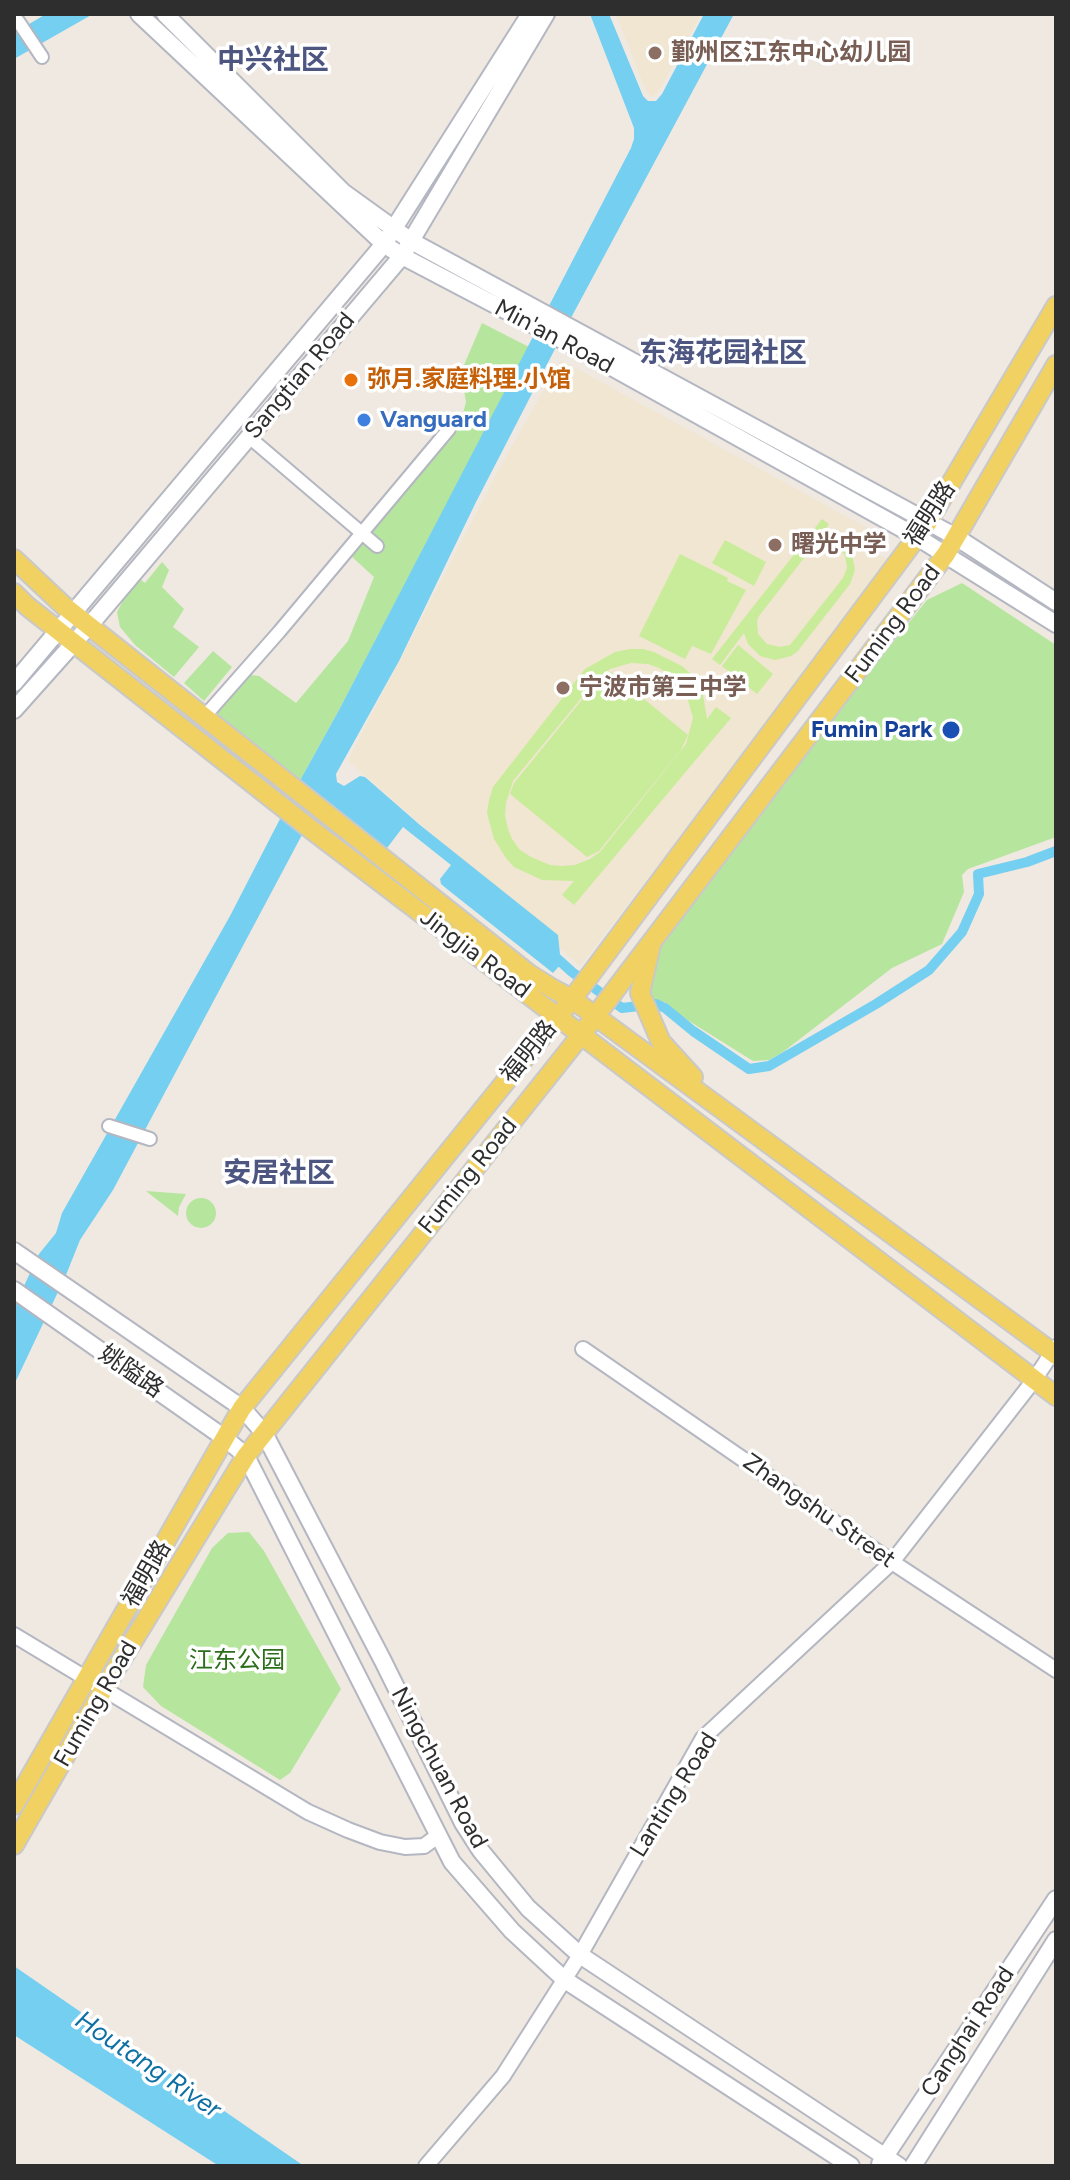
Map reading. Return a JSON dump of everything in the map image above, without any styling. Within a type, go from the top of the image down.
[{"type":"main road","name":"Min'an Road","points":[[139,14],[384,244],[402,256],[536,318]]},
{"type":"main road","name":"Min'an Road","points":[[165,14],[343,192],[411,241],[536,318],[922,530],[946,554],[1056,624]]},
{"type":"main road","name":"Sangtian Road","points":[[14,710],[66,636],[73,614],[384,244],[530,14]]},
{"type":"main road","name":"Sangtian Road","points":[[14,683],[66,636],[89,626],[402,256],[546,14]]},
{"type":"main road","name":"福明路","points":[[14,1805],[242,1408],[573,998],[922,530],[1056,306]]},
{"type":"main road","name":"Fuming Road","points":[[14,1845],[103,1690],[246,1456],[581,1035],[946,554],[1056,365]]},
{"type":"main road","name":"Min'an Road","points":[[922,530],[956,537],[1056,602]]},
{"type":"main road","name":"Jingjia Road","points":[[14,559],[73,614],[529,974],[573,998],[1055,1352]]},
{"type":"main road","name":"Jingjia Road","points":[[14,593],[312,830],[1056,1396]]},
{"type":"main road","points":[[653,939],[640,993],[642,999],[661,1042],[722,1109]]},
{"type":"main road","name":"姚隘路","points":[[14,1251],[242,1408],[264,1433]]},
{"type":"main road","name":"姚隘路","points":[[17,1292],[246,1456]]},
{"type":"main road","name":"Ningchuan Road","points":[[264,1433],[463,1823],[481,1851],[528,1908],[580,1955],[888,2163]]},
{"type":"main road","name":"Ningchuan Road","points":[[246,1456],[452,1862],[512,1931],[565,1980],[851,2166]]},
{"type":"main road","name":"Canghai Road","points":[[888,2163],[1056,1899]]},
{"type":"main road","name":"Canghai Road","points":[[913,2166],[1056,1940]]},
{"type":"street","points":[[18,21],[42,57]]},
{"type":"street","points":[[204,717],[449,429]]},
{"type":"street","points":[[249,437],[377,546]]},
{"type":"street","points":[[109,1126],[150,1139]]},
{"type":"street","name":"Zhangshu Street","points":[[583,1349],[892,1562],[1056,1670]]},
{"type":"street","name":"Lanting Road","points":[[426,2166],[503,2076],[580,1955],[703,1738],[892,1562],[1055,1352]]},
{"type":"street","name":"Ningchuan Road","points":[[14,1635],[308,1812],[380,1842],[405,1847],[424,1846],[439,1835]]},
{"type":"shaded area","name":"鄞州区江东中心幼儿园","points":[[616,14],[701,14],[659,91],[652,97],[646,91]]},
{"type":"shaded area","name":"宁波市第三中学","points":[[561,360],[884,537],[876,554],[891,560],[580,966],[348,760],[505,458]]},
{"type":"green space","points":[[482,323],[529,347],[298,784],[220,725],[215,712],[251,675],[259,676],[296,703],[348,641],[374,577],[350,555],[439,449],[450,441],[449,429],[462,417],[466,402],[461,372]]},
{"type":"green space","points":[[822,519],[829,524],[820,536],[841,541],[852,554],[855,570],[850,584],[797,652],[775,660],[760,656],[748,644],[744,633],[720,665],[712,659]],"holes":[[[828,544],[845,555],[847,568],[843,578],[790,645],[780,647],[767,644],[758,634],[759,616],[811,549]]]},
{"type":"green space","points":[[725,540],[766,562],[754,586],[712,563]]},
{"type":"green space","points":[[680,554],[746,590],[711,654],[692,646],[685,659],[639,636]]},
{"type":"green space","points":[[162,562],[169,570],[162,587],[184,609],[173,627],[199,647],[174,677],[135,645],[120,627],[117,612],[140,579],[145,583]]},
{"type":"green space","points":[[962,583],[1056,645],[1056,837],[968,869],[962,875],[964,892],[942,944],[892,968],[769,1060],[753,1061],[681,1016],[665,1002],[644,1000],[654,940],[927,600]]},
{"type":"green space","points":[[738,645],[773,674],[757,694],[722,666]]},
{"type":"green space","points":[[643,649],[682,666],[692,675],[703,695],[707,719],[716,707],[731,718],[574,905],[562,895],[574,881],[542,880],[514,867],[506,858],[494,839],[487,813],[489,800],[493,787],[585,669],[615,652]],"holes":[[[631,663],[648,664],[674,677],[686,693],[693,718],[686,744],[600,852],[590,859],[575,865],[550,865],[520,850],[512,839],[505,815],[513,781],[597,679],[610,669]]]},
{"type":"green space","points":[[213,651],[232,667],[204,701],[184,683]]},
{"type":"green space","points":[[611,672],[688,735],[681,750],[599,851],[587,857],[510,794],[514,783],[598,680]]},
{"type":"green space","points":[[146,1191],[186,1194],[178,1216]]},
{"type":"green space","points":[[201,1198],[212,1202],[216,1213],[212,1224],[201,1228],[190,1224],[186,1213],[190,1202]]},
{"type":"green space","name":"江东公园","points":[[249,1532],[264,1551],[341,1689],[290,1773],[280,1780],[161,1706],[143,1687],[146,1665],[212,1548],[228,1533]]},
{"type":"water","points":[[46,14],[93,14],[14,59],[14,33]]},
{"type":"water","points":[[590,14],[609,14],[643,96],[648,101],[656,101],[704,14],[734,14],[572,316],[476,502],[399,661],[336,774],[337,782],[344,786],[360,776],[365,777],[558,935],[561,964],[553,973],[441,884],[440,879],[451,865],[403,827],[387,848],[320,801],[113,1190],[80,1240],[14,1385],[14,1307],[39,1254],[56,1233],[62,1213],[230,916],[631,148],[634,128]]},
{"type":"water","name":"Houtang River","points":[[14,1966],[304,2166],[219,2166],[14,2035]]},
{"type":"waterway","points":[[551,953],[622,1008],[656,1004],[749,1069],[769,1066],[929,970],[962,932],[979,894],[978,874],[1056,851]]},
{"type":"place","name":"鄞州区江东中心幼儿园","points":[[655,53]]},
{"type":"place","name":"弥月.家庭料理.小馆","points":[[351,380]]},
{"type":"place","name":"Vanguard","points":[[364,420]]},
{"type":"place","name":"曙光中学","points":[[775,545]]},
{"type":"place","name":"宁波市第三中学","points":[[563,688]]},
{"type":"place","name":"Fumin Park","points":[[951,730]]},
{"type":"district","name":"中兴社区","points":[[273,61]]},
{"type":"district","name":"东海花园社区","points":[[723,354]]},
{"type":"district","name":"安居社区","points":[[279,1174]]}]
